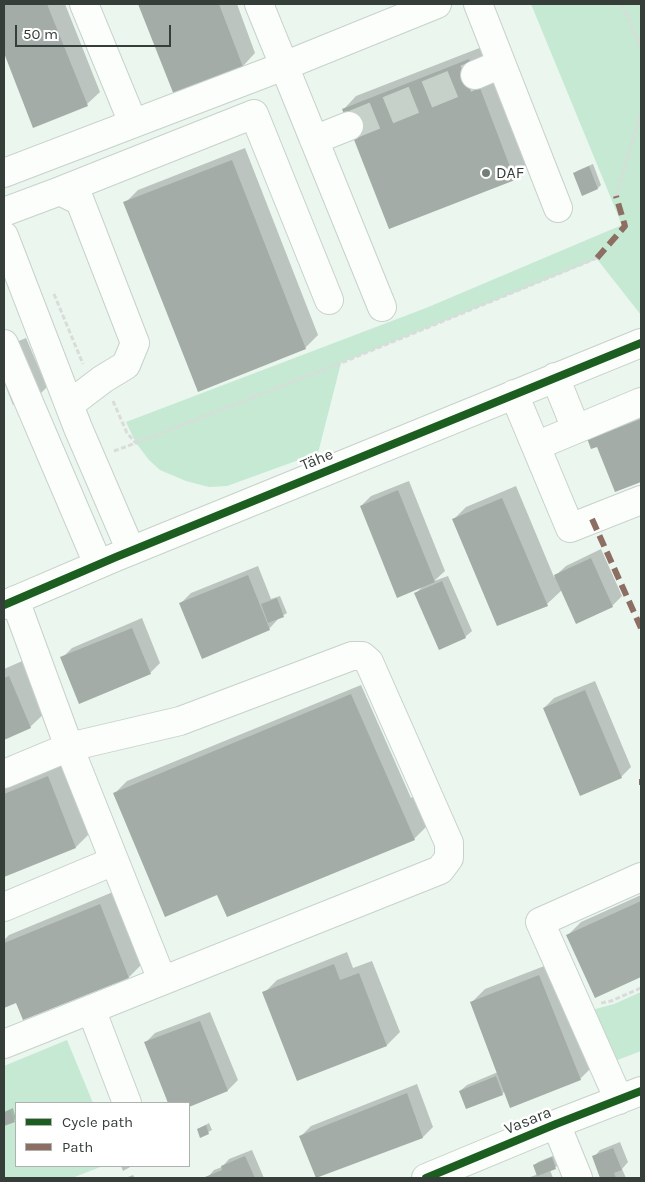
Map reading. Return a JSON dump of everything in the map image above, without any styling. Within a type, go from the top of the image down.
[{"type":"street","points":[[84,4],[133,124]]},
{"type":"street","points":[[259,4],[382,307]]},
{"type":"street","points":[[4,173],[284,66],[437,4]]},
{"type":"street","points":[[478,4],[558,208]]},
{"type":"street","points":[[475,75],[501,64]]},
{"type":"street","points":[[4,212],[254,114],[329,300]]},
{"type":"street","points":[[314,140],[348,126]]},
{"type":"street","points":[[60,191],[80,201],[135,342],[126,365],[96,384],[70,404]]},
{"type":"street","points":[[4,236],[78,428],[131,551]]},
{"type":"street","points":[[4,344],[98,564]]},
{"type":"street","name":"Tähe","points":[[9,602],[555,377],[639,350]]},
{"type":"street","points":[[555,377],[576,429]]},
{"type":"street","points":[[514,394],[570,528],[641,500]]},
{"type":"street","points":[[536,446],[641,402]]},
{"type":"street","points":[[9,602],[162,980]]},
{"type":"street","points":[[4,774],[69,747],[180,722],[352,656],[362,656],[369,662],[449,843],[449,858],[440,870],[4,1044]]},
{"type":"street","points":[[4,908],[114,861]]},
{"type":"street","points":[[630,1096],[579,1008],[540,922],[641,877]]},
{"type":"street","points":[[90,1009],[127,1102]]},
{"type":"street","name":"Vasara","points":[[426,1178],[556,1124],[630,1096]]},
{"type":"street","points":[[556,1124],[578,1178]]},
{"type":"path","points":[[622,4],[641,48]]},
{"type":"path","points":[[616,196],[641,112]]},
{"type":"path","points":[[51,286],[87,374],[111,398],[126,433],[136,443],[341,363],[597,258]]},
{"type":"path","points":[[579,1008],[611,1001],[641,988]]},
{"type":"green space","points":[[531,4],[641,4],[641,315],[597,259],[341,363],[318,453],[227,486],[209,487],[186,481],[160,470],[149,460],[136,443],[126,422],[426,308],[622,225]]},
{"type":"green space","points":[[641,992],[641,1051],[615,1061],[592,1010],[614,1004]]},
{"type":"green space","points":[[67,1040],[93,1102],[15,1102],[15,1167],[100,1167],[72,1178],[4,1178],[4,1066]]},
{"type":"building","points":[[4,4],[47,4],[88,106],[33,128],[4,53]]},
{"type":"building","points":[[138,4],[219,4],[243,67],[174,95]]},
{"type":"building","points":[[469,59],[515,180],[389,229],[342,109]]},
{"type":"building","points":[[232,160],[306,349],[198,392],[123,202]]},
{"type":"building","points":[[589,166],[598,189],[582,196],[573,173]]},
{"type":"building","points":[[641,419],[641,482],[615,492],[597,447],[591,449],[585,433],[599,428],[602,434]]},
{"type":"building","points":[[398,490],[435,582],[397,598],[360,506]]},
{"type":"building","points":[[502,498],[548,606],[497,626],[452,519]]},
{"type":"building","points":[[591,558],[613,607],[576,624],[554,575]]},
{"type":"building","points":[[248,575],[270,630],[202,659],[179,603]]},
{"type":"building","points":[[442,581],[466,638],[439,650],[414,593]]},
{"type":"building","points":[[277,598],[284,617],[268,623],[261,604]]},
{"type":"building","points":[[132,628],[151,674],[79,704],[60,657]]},
{"type":"building","points":[[9,676],[31,728],[4,740],[4,678]]},
{"type":"building","points":[[585,690],[622,778],[580,796],[543,708]]},
{"type":"building","points":[[351,694],[415,840],[227,917],[217,895],[165,917],[113,793]]},
{"type":"building","points":[[48,776],[76,848],[4,877],[4,794]]},
{"type":"building","points":[[641,901],[641,977],[595,998],[566,935]]},
{"type":"building","points":[[100,904],[129,978],[23,1020],[16,1003],[4,1008],[4,943]]},
{"type":"building","points":[[334,964],[340,980],[359,973],[387,1046],[297,1081],[262,992]]},
{"type":"building","points":[[539,975],[581,1080],[510,1108],[470,1002]]},
{"type":"building","points":[[200,1021],[228,1091],[190,1107],[190,1102],[168,1102],[144,1042]]},
{"type":"building","points":[[496,1076],[503,1095],[466,1109],[459,1091]]},
{"type":"building","points":[[407,1093],[423,1138],[316,1178],[299,1136]]},
{"type":"building","points":[[10,1110],[15,1122],[4,1126],[4,1113]]},
{"type":"building","points":[[206,1125],[209,1134],[200,1138],[197,1129]]},
{"type":"building","points":[[613,1148],[622,1170],[614,1173],[616,1178],[600,1178],[592,1156]]},
{"type":"building","points":[[245,1156],[255,1178],[205,1177],[222,1170],[221,1166]]},
{"type":"building","points":[[552,1157],[556,1169],[537,1176],[533,1165]]},
{"type":"tunnel","points":[[349,126],[475,75]]},
{"type":"marked path","points":[[597,258],[625,226],[616,196]]},
{"type":"marked path","points":[[592,519],[641,628]]},
{"type":"cycle path","points":[[4,605],[116,557],[641,343]]},
{"type":"cycle path","points":[[426,1178],[641,1091]]},
{"type":"place","name":"DAF","points":[[486,173]]}]
